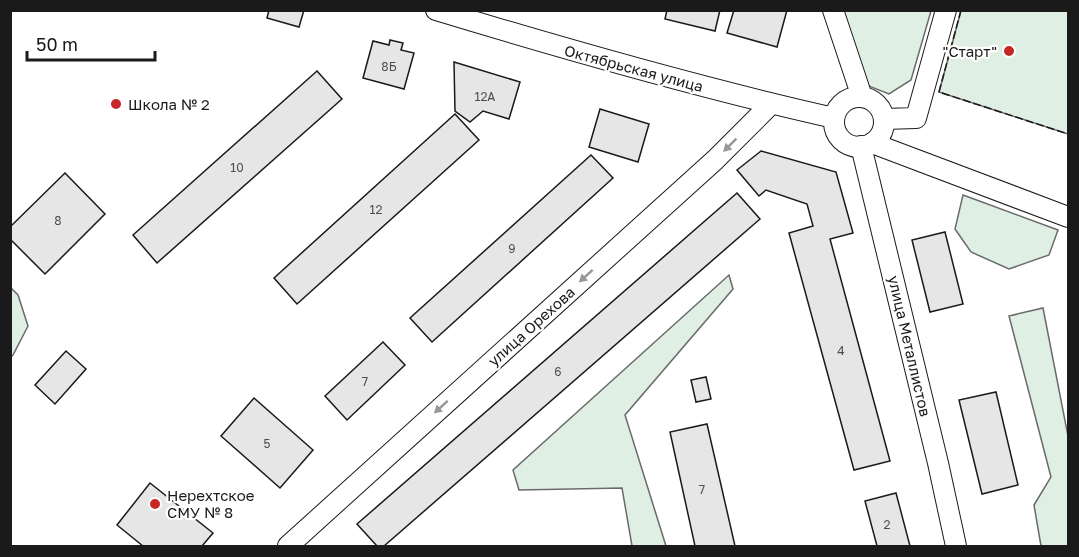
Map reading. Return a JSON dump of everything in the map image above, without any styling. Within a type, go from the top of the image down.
[{"type":"street","name":"Октябрьская улица","points":[[436,10],[561,48],[771,104],[834,118]]},
{"type":"street","points":[[833,10],[862,97]]},
{"type":"street","points":[[884,119],[916,118],[946,10]]},
{"type":"street","points":[[867,145],[882,133],[884,119],[882,111],[870,99],[862,97],[847,99],[837,111],[834,126],[841,139],[854,146],[867,145],[1068,217]]},
{"type":"street","name":"улица Орехова","points":[[288,546],[715,160],[771,104]]},
{"type":"street","name":"улица Металлистов","points":[[867,145],[956,546]]},
{"type":"green space","points":[[836,11],[931,11],[911,80],[889,94],[861,83]]},
{"type":"green space","name":"\"Старт\"","points":[[961,11],[1068,11],[1068,134],[939,92]]},
{"type":"green space","points":[[963,195],[1058,230],[1049,255],[1009,269],[971,252],[955,229]]},
{"type":"green space","points":[[729,275],[733,289],[625,415],[666,546],[632,546],[622,488],[519,490],[513,470]]},
{"type":"green space","points":[[11,288],[18,295],[28,326],[11,357]]},
{"type":"green space","points":[[1043,308],[1068,436],[1068,546],[1041,546],[1034,505],[1051,477],[1009,316]]},
{"type":"building","points":[[269,10],[304,10],[299,27],[267,18]]},
{"type":"building","points":[[667,10],[720,10],[715,31],[665,19]]},
{"type":"building","points":[[734,10],[787,10],[777,47],[727,33]]},
{"type":"building","points":[[390,40],[403,43],[401,50],[414,53],[404,89],[363,78],[373,41],[389,45]]},
{"type":"building","points":[[454,62],[520,82],[509,119],[483,111],[470,122],[455,111]]},
{"type":"building","points":[[317,71],[342,99],[157,263],[133,235]]},
{"type":"building","points":[[600,109],[649,124],[638,162],[589,147]]},
{"type":"building","points":[[455,114],[479,140],[297,304],[274,278]]},
{"type":"building","points":[[761,151],[836,172],[853,233],[830,239],[890,461],[854,470],[789,233],[813,226],[807,204],[766,190],[759,196],[737,170]]},
{"type":"building","points":[[591,155],[613,178],[432,342],[410,318]]},
{"type":"building","points":[[65,173],[105,214],[45,274],[10,239],[10,227]]},
{"type":"building","points":[[737,193],[760,219],[384,546],[377,546],[357,524]]},
{"type":"building","points":[[945,232],[963,304],[930,312],[912,240]]},
{"type":"building","points":[[383,342],[405,365],[347,420],[325,396]]},
{"type":"building","points":[[66,351],[86,369],[55,404],[35,385]]},
{"type":"building","points":[[706,377],[711,399],[696,402],[691,380]]},
{"type":"building","points":[[996,392],[1018,485],[982,494],[959,400]]},
{"type":"building","points":[[254,398],[313,450],[280,488],[221,436]]},
{"type":"building","points":[[707,424],[735,546],[695,546],[670,432]]},
{"type":"building","name":"Нерехтское СМУ № 8","points":[[150,483],[213,533],[202,546],[143,546],[117,525]]},
{"type":"building","points":[[896,493],[910,546],[877,546],[865,501]]},
{"type":"fence","points":[[961,10],[939,92],[1068,134]]},
{"type":"place","name":"\"Старт\"","points":[[1009,51]]},
{"type":"place","name":"Школа № 2","points":[[116,104]]},
{"type":"place","name":"Нерехтское СМУ № 8","points":[[155,504]]}]
